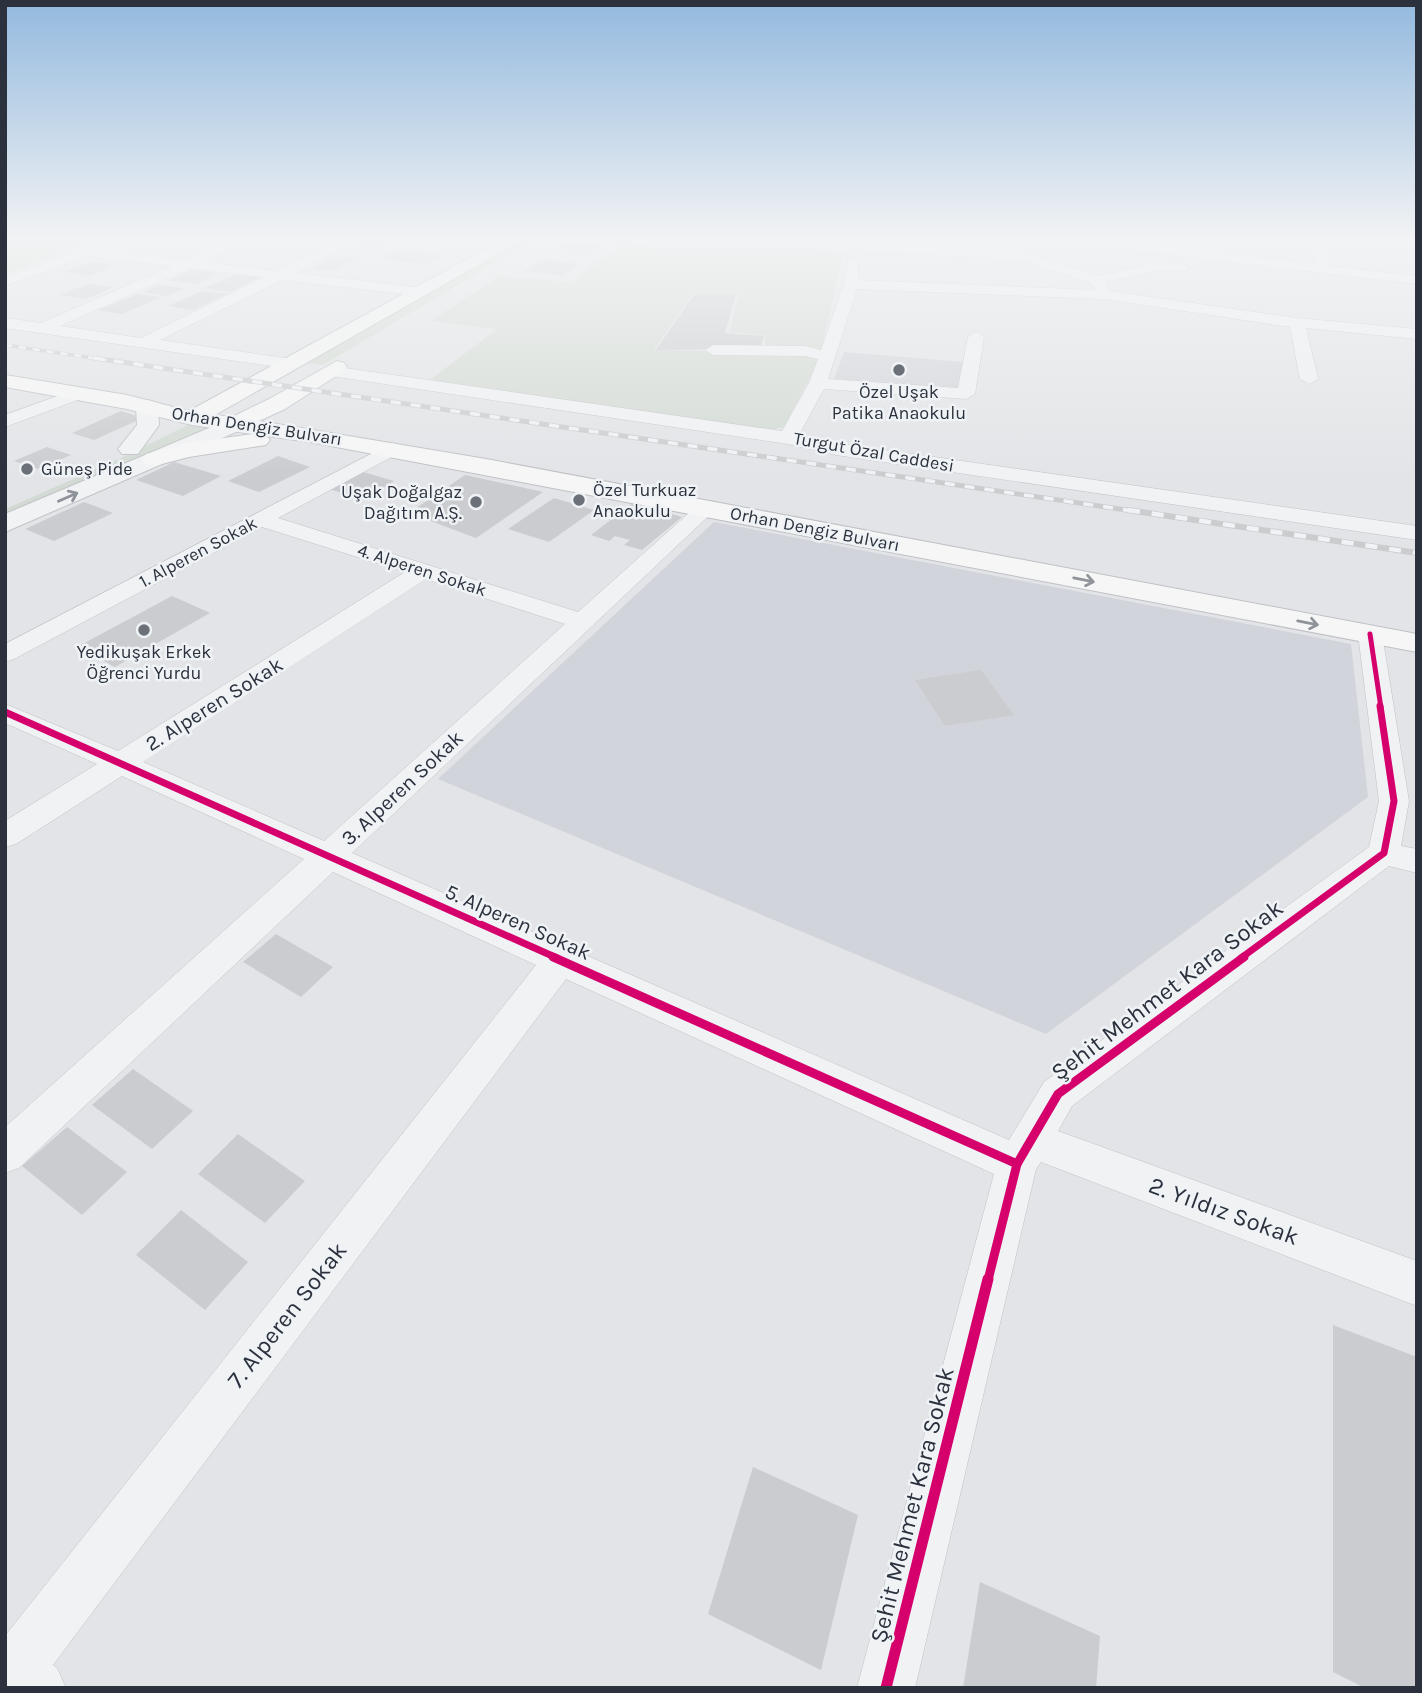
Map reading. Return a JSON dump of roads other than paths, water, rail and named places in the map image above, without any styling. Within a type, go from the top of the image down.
[{"type":"main road","points":[[192,418],[374,319]]},
{"type":"main road","points":[[236,424],[277,404],[354,356]]},
{"type":"main road","points":[[293,364],[331,371]]},
{"type":"main road","name":"Orhan Dengiz Bulvarı","points":[[5,368],[277,404],[710,494],[1417,622]]},
{"type":"main road","name":"Orhan Dengiz Bulvarı","points":[[5,381],[192,418],[391,449],[1417,643]]},
{"type":"main road","points":[[154,459],[199,449],[310,435]]},
{"type":"street","points":[[43,328],[64,319]]},
{"type":"street","points":[[142,343],[190,319]]},
{"type":"street","points":[[788,438],[818,383],[839,319]]},
{"type":"street","points":[[1269,319],[1417,334]]},
{"type":"street","points":[[5,323],[293,364]]},
{"type":"street","points":[[1297,323],[1309,379]]},
{"type":"street","points":[[818,383],[966,394],[976,337]]},
{"type":"street","points":[[713,350],[805,351],[826,356]]},
{"type":"street","name":"Turgut Özal Caddesi","points":[[331,371],[788,438],[836,449],[1417,533]]},
{"type":"street","points":[[5,422],[76,394]]},
{"type":"street","points":[[130,449],[148,425],[147,407]]},
{"type":"street","points":[[5,504],[130,449],[192,418]]},
{"type":"street","points":[[5,524],[236,424]]},
{"type":"street","name":"1. Alperen Sokak","points":[[5,654],[391,449]]},
{"type":"street","name":"3. Alperen Sokak","points":[[5,1154],[706,508]]},
{"type":"street","name":"4. Alperen Sokak","points":[[260,519],[584,621]]},
{"type":"street","name":"2. Alperen Sokak","points":[[5,836],[424,571]]},
{"type":"street","name":"Şehit Mehmet Kara Sokak","points":[[886,1688],[1024,1152],[1058,1094],[1401,857],[1370,635]]},
{"type":"street","name":"5. Alperen Sokak","points":[[5,712],[560,960],[1024,1152]]},
{"type":"street","name":"7. Alperen Sokak","points":[[19,1674],[560,960]]},
{"type":"street","name":"2. Yıldız Sokak","points":[[1024,1152],[1417,1284]]},
{"type":"railway","points":[[5,345],[106,360]]},
{"type":"railway","points":[[94,358],[1140,512]]},
{"type":"railway","points":[[1128,510],[1417,553]]},
{"type":"place","name":"Özel Uşak Patika Anaokulu","points":[[899,370]]},
{"type":"place","name":"Güneş Pide","points":[[27,469]]},
{"type":"place","name":"Özel Turkuaz Anaokulu","points":[[579,500]]},
{"type":"place","name":"Uşak Doğalgaz Dağıtım A.Ş.","points":[[476,502]]},
{"type":"place","name":"Yedikuşak Erkek Öğrenci Yurdu","points":[[144,630]]}]
